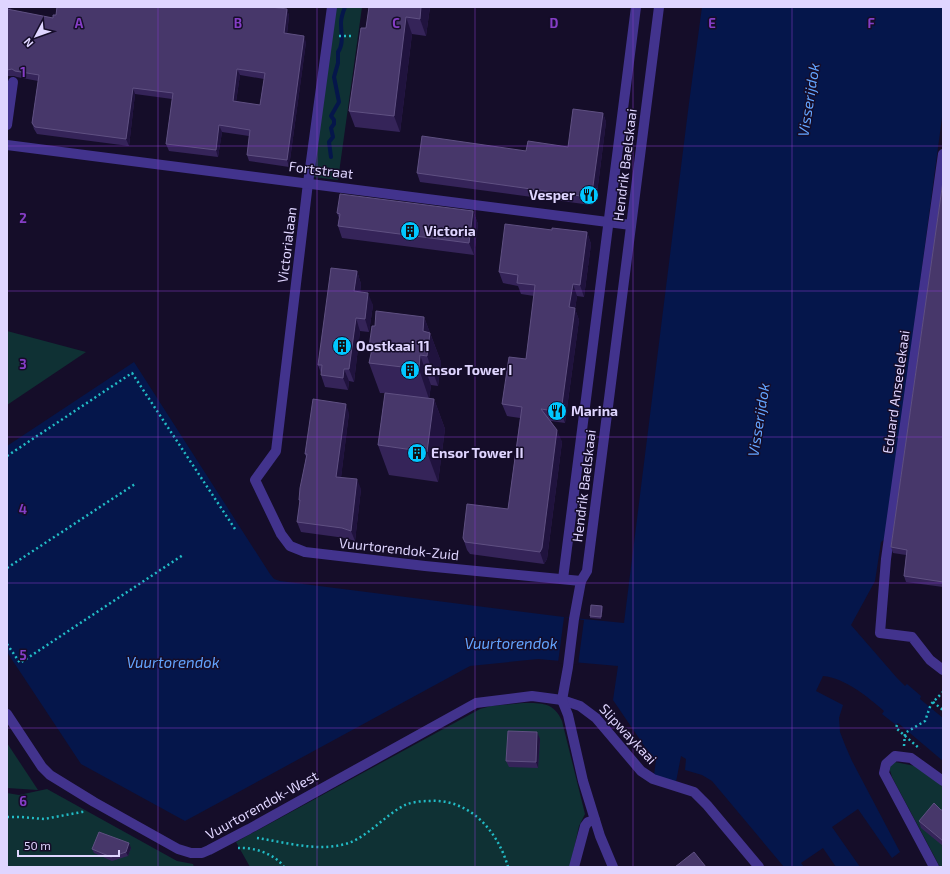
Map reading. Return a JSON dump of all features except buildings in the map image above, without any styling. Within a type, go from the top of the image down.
[{"type":"street","name":"Victorialaan","points":[[255,480],[276,451],[308,183],[332,7]]},
{"type":"street","name":"Hendrik Baelskaai","points":[[563,580],[636,7]]},
{"type":"street","name":"Hendrik Baelskaai","points":[[562,700],[581,581],[587,571],[659,7]]},
{"type":"street","points":[[7,125],[13,82]]},
{"type":"street","name":"Fortstraat","points":[[7,145],[631,224]]},
{"type":"street","name":"Eduard Anseelekaai","points":[[943,154],[886,559],[880,633],[912,637],[930,660],[943,670]]},
{"type":"street","name":"Vuurtorendok-Zuid","points":[[255,480],[281,534],[290,546],[304,552],[425,566],[581,581]]},
{"type":"street","name":"Vuurtorendok-West","points":[[7,714],[42,767],[50,775],[94,802],[178,849],[191,854],[202,853],[250,829],[355,769],[476,703],[532,696],[562,700]]},
{"type":"street","points":[[562,700],[568,715],[583,781],[600,836],[613,867]]},
{"type":"street","name":"Slipwaykaai","points":[[562,700],[580,706],[596,718],[641,771],[653,779],[694,792],[707,804],[759,867]]},
{"type":"street","points":[[934,867],[884,773],[886,764],[895,756],[912,758],[943,781]]},
{"type":"street","points":[[574,867],[586,826],[588,822],[595,820]]},
{"type":"path","points":[[7,456],[132,373],[235,529]]},
{"type":"path","points":[[7,568],[135,484]]},
{"type":"path","points":[[7,644],[20,663],[182,555]]},
{"type":"path","points":[[905,733],[925,722],[931,704],[943,692]]},
{"type":"path","points":[[933,702],[943,710]]},
{"type":"path","points":[[250,829],[254,838],[322,848],[342,845],[354,841],[392,813],[406,805],[419,801],[438,800],[465,808],[481,820],[495,837],[504,853],[508,867]]},
{"type":"path","points":[[7,817],[44,819],[82,812]]},
{"type":"path","points":[[225,842],[232,849],[246,848],[272,855],[284,867]]},
{"type":"green space","points":[[336,7],[362,7],[338,180],[313,177]]},
{"type":"green space","points":[[7,331],[86,352],[7,405]]},
{"type":"green space","points":[[536,703],[551,707],[559,715],[562,721],[585,814],[579,826],[570,867],[250,867],[236,842],[480,709],[491,706]]},
{"type":"green space","points":[[7,743],[38,790],[7,788]]},
{"type":"green space","points":[[895,762],[920,767],[943,787],[943,867],[940,867],[892,777],[889,767]]},
{"type":"green space","points":[[47,789],[177,861],[193,864],[194,867],[7,867],[7,793],[19,795]]},
{"type":"water","points":[[702,7],[943,7],[943,110],[886,538],[881,542],[875,581],[851,625],[897,678],[905,686],[907,684],[921,696],[920,699],[943,718],[943,761],[898,723],[896,725],[882,714],[884,711],[871,700],[848,684],[840,680],[823,676],[816,691],[843,705],[839,718],[840,732],[845,745],[900,852],[892,858],[858,809],[832,827],[860,867],[836,867],[823,848],[801,863],[804,867],[784,867],[712,781],[702,775],[685,770],[686,759],[681,756],[676,782],[654,775],[656,760],[647,750],[613,700],[618,666],[538,659],[470,666],[185,821],[81,764],[7,652],[7,446],[134,362],[274,579],[280,581],[564,617],[624,623]]},
{"type":"pier","points":[[564,617],[584,620],[578,665],[558,663]]},
{"type":"waterway","points":[[331,157],[329,142],[333,137],[331,128],[334,124],[334,120],[331,116],[339,102],[334,77],[338,63],[338,52],[342,42],[341,21],[345,7]]},
{"type":"place","name":"Vesper","points":[[589,195]]},
{"type":"place","name":"Victoria","points":[[410,231]]},
{"type":"place","name":"Oostkaai 11","points":[[342,346]]},
{"type":"place","name":"Ensor Tower I","points":[[410,370]]},
{"type":"place","name":"Marina","points":[[557,411]]},
{"type":"place","name":"Ensor Tower II","points":[[417,453]]},
{"type":"water label","name":"Visserijdok","points":[[809,100]]},
{"type":"water label","name":"Visserijdok","points":[[759,420]]},
{"type":"water label","name":"Vuurtorendok","points":[[511,644]]},
{"type":"water label","name":"Vuurtorendok","points":[[173,663]]}]
